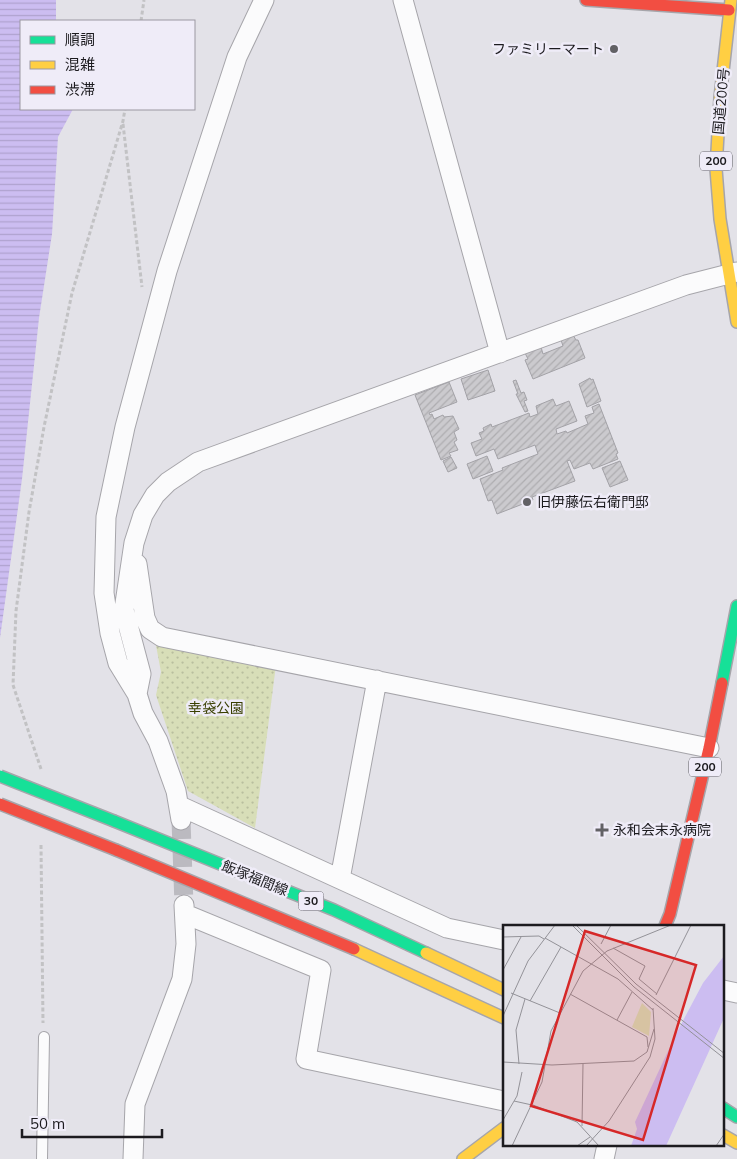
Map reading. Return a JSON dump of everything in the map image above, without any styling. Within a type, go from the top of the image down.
[{"type":"main road","points":[[586,0],[732,6]]},
{"type":"main road","name":"国道200号","points":[[732,6],[720,98],[716,169],[720,219],[733,273],[737,322]]},
{"type":"main road","name":"200","points":[[665,925],[670,914],[709,748],[736,613]]},
{"type":"main road","name":"飯塚福間線","points":[[0,776],[334,910],[503,990]]},
{"type":"main road","name":"飯塚福間線","points":[[0,804],[327,937],[503,1018]]},
{"type":"main road","points":[[724,1109],[737,1116]]},
{"type":"main road","points":[[463,1159],[503,1129]]},
{"type":"main road","points":[[724,1136],[737,1143]]},
{"type":"street","points":[[264,0],[237,57],[167,271],[125,427],[106,517],[104,593],[110,634],[118,663],[137,694],[143,712],[158,741],[176,791],[180,813],[340,879],[447,928],[503,940]]},
{"type":"street","points":[[402,0],[500,352]]},
{"type":"street","points":[[137,694],[141,674],[124,610],[134,543],[143,515],[155,495],[168,482],[198,462],[686,285],[733,273]]},
{"type":"street","points":[[134,543],[145,618],[150,629],[162,637],[709,748]]},
{"type":"street","points":[[340,879],[377,680]]},
{"type":"street","points":[[133,1159],[135,1104],[182,979],[186,944],[185,910],[321,970],[306,1059],[503,1101]]},
{"type":"street","points":[[724,990],[737,993]]},
{"type":"street","points":[[604,1159],[607,1146]]},
{"type":"lane","points":[[42,1159],[44,1037]]},
{"type":"path","points":[[141,20],[144,0]]},
{"type":"path","points":[[42,774],[14,685],[16,610],[29,512],[44,427],[72,293],[125,110]]},
{"type":"path","points":[[123,121],[143,292]]},
{"type":"path","points":[[41,842],[44,1037]]},
{"type":"green space","name":"幸袋公園","points":[[155,640],[276,665],[255,828],[188,791],[156,695],[161,672]]},
{"type":"shaded area","points":[[0,0],[56,0],[56,20],[20,20],[20,110],[72,110],[58,137],[52,234],[39,318],[22,479],[0,638]]},
{"type":"building","points":[[573,335],[578,340],[585,358],[533,379],[525,360],[528,359],[525,353],[541,347],[543,354],[563,346],[561,340]]},
{"type":"building","points":[[488,370],[495,391],[468,400],[461,379]]},
{"type":"building","points":[[590,378],[591,380],[593,379],[601,401],[587,407],[579,384]]},
{"type":"building","points":[[516,380],[521,393],[524,392],[527,400],[524,401],[528,411],[525,412],[516,394],[518,394],[513,381]]},
{"type":"building","points":[[449,382],[457,402],[429,413],[430,415],[432,414],[434,419],[443,415],[444,417],[453,416],[459,429],[454,432],[457,440],[454,442],[458,450],[449,453],[451,456],[441,460],[415,395]]},
{"type":"building","points":[[553,399],[556,406],[569,401],[577,421],[556,429],[557,434],[566,431],[567,433],[588,424],[585,416],[594,413],[592,407],[599,404],[618,453],[616,454],[618,459],[593,469],[590,463],[574,469],[570,460],[567,461],[575,481],[532,497],[533,500],[497,514],[492,500],[488,501],[480,479],[538,454],[535,445],[498,459],[494,449],[476,456],[471,443],[482,439],[479,433],[484,431],[483,428],[491,424],[492,427],[529,413],[530,417],[538,414],[536,406]]},
{"type":"building","points":[[487,456],[493,471],[473,479],[467,464]]},
{"type":"building","points":[[451,457],[457,468],[448,472],[443,461]]},
{"type":"building","points":[[620,461],[628,480],[610,487],[602,468]]},
{"type":"tunnel","points":[[181,820],[184,905]]},
{"type":"traffic: fast","points":[[722,683],[737,606]]},
{"type":"traffic: fast","points":[[0,776],[114,821]]},
{"type":"traffic: fast","points":[[114,821],[334,910],[426,953]]},
{"type":"traffic: fast","points":[[724,1109],[737,1117]]},
{"type":"traffic: slow","points":[[731,0],[720,98],[716,169],[720,219],[737,322]]},
{"type":"traffic: slow","points":[[354,949],[503,1018]]},
{"type":"traffic: slow","points":[[426,953],[503,990]]},
{"type":"traffic: slow","points":[[463,1159],[503,1129]]},
{"type":"traffic: slow","points":[[724,1136],[737,1143]]},
{"type":"traffic: jam","points":[[586,0],[729,10]]},
{"type":"traffic: jam","points":[[665,925],[670,914],[709,748],[722,683]]},
{"type":"traffic: jam","points":[[0,804],[116,850]]},
{"type":"traffic: jam","points":[[116,850],[354,949]]},
{"type":"place","name":"ファミリーマート","points":[[614,49]]},
{"type":"place","name":"旧伊藤伝右衛門邸","points":[[527,502]]},
{"type":"place","name":"永和会末永病院","points":[[602,830]]}]
